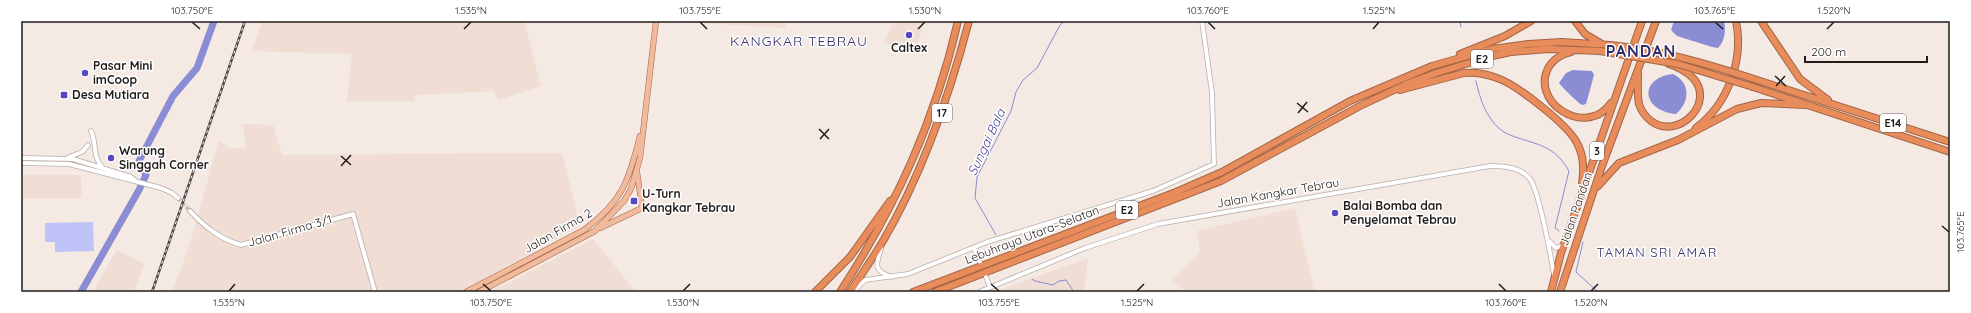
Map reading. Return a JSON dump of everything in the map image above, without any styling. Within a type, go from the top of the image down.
[{"type":"highway","name":"17","points":[[840,292],[870,246],[898,192],[926,127],[958,21]]},
{"type":"highway","name":"17","points":[[850,292],[883,240],[927,152],[950,87],[969,21]]},
{"type":"highway","points":[[1432,66],[1505,36],[1531,21]]},
{"type":"highway","points":[[1575,21],[1585,34],[1607,45]]},
{"type":"highway","name":"Jalan Pandan","points":[[1551,292],[1564,245],[1642,21]]},
{"type":"highway","name":"Jalan Pandan","points":[[1561,292],[1561,285],[1580,228],[1596,189],[1602,166],[1656,21]]},
{"type":"highway","points":[[1678,140],[1703,123],[1726,92],[1738,51],[1736,21]]},
{"type":"highway","points":[[1761,21],[1800,79],[1815,92],[1836,104]]},
{"type":"highway","name":"Lebuhraya Utara–Selatan","points":[[913,292],[1189,186],[1248,158],[1350,101],[1432,66],[1492,49],[1528,44],[1562,42],[1607,45]]},
{"type":"highway","name":"E14","points":[[1607,45],[1655,51],[1690,59],[1836,104],[1950,142]]},
{"type":"highway","name":"Lebuhraya Utara–Selatan","points":[[935,292],[1221,181],[1360,106],[1429,76],[1492,56],[1532,50],[1600,51],[1662,61]]},
{"type":"highway","points":[[1582,50],[1560,55],[1550,66],[1546,72],[1544,86],[1549,98],[1568,115],[1579,119],[1601,114],[1615,97]]},
{"type":"highway","points":[[1638,69],[1638,97],[1640,108],[1654,123],[1667,127],[1680,124],[1691,116],[1698,105],[1699,94],[1697,84],[1689,74],[1662,61]]},
{"type":"highway","name":"E14","points":[[1662,61],[1690,67],[1754,87],[1950,152]]},
{"type":"highway","points":[[1387,94],[1464,73],[1484,74],[1511,84],[1568,130],[1576,142],[1584,163],[1584,176],[1578,205]]},
{"type":"highway","points":[[1596,189],[1619,163],[1678,140],[1737,109],[1776,102],[1805,105]]},
{"type":"highway","points":[[815,292],[850,257],[898,192]]},
{"type":"main road","points":[[645,114],[656,21]]},
{"type":"main road","name":"Jalan Firma 2","points":[[479,292],[595,230],[624,201],[631,189],[637,172],[645,114]]},
{"type":"main road","name":"Jalan Firma 2","points":[[466,292],[584,230],[602,217],[617,198],[632,171],[645,114]]},
{"type":"main road","points":[[595,230],[642,208],[637,172]]},
{"type":"street","points":[[853,292],[865,280],[908,274],[988,242],[1153,191],[1214,164],[1212,99],[1202,21]]},
{"type":"street","points":[[91,131],[94,136],[95,158],[102,167]]},
{"type":"street","points":[[67,158],[82,152],[88,145]]},
{"type":"street","points":[[21,158],[73,158],[131,177],[136,181]]},
{"type":"street","points":[[21,163],[65,163],[83,167],[130,181],[150,185],[172,193],[178,198]]},
{"type":"street","name":"Jalan Kangkar Tebrau","points":[[979,292],[1084,248],[1158,224],[1490,166],[1514,168],[1530,180],[1537,197],[1554,277]]},
{"type":"street","name":"Jalan Firma 3/1","points":[[190,211],[205,227],[231,242],[241,245],[353,214],[375,292]]},
{"type":"street","points":[[1546,236],[1553,247],[1559,248],[1564,245]]},
{"type":"street","points":[[883,240],[876,264],[880,272],[891,277]]},
{"type":"street","points":[[974,248],[980,262]]},
{"type":"street","points":[[986,277],[990,287]]},
{"type":"shaded area","points":[[262,21],[524,21],[541,86],[498,100],[494,91],[415,95],[414,101],[347,101],[352,54],[252,51]]},
{"type":"shaded area","points":[[664,21],[786,21],[785,28]]},
{"type":"shaded area","points":[[897,21],[923,21],[917,51],[884,43],[892,25]]},
{"type":"shaded area","points":[[1674,21],[1724,21],[1724,39],[1718,48],[1677,36],[1671,30]]},
{"type":"shaded area","points":[[1573,70],[1592,71],[1594,75],[1586,104],[1582,105],[1559,83],[1566,73]]},
{"type":"shaded area","points":[[1673,74],[1683,82],[1686,87],[1686,98],[1684,104],[1676,114],[1665,112],[1656,107],[1651,101],[1649,94],[1650,88],[1654,82],[1662,77]]},
{"type":"shaded area","points":[[243,124],[273,125],[282,155],[562,153],[580,226],[460,292],[172,292],[190,244],[219,140],[232,149],[246,147]]},
{"type":"shaded area","points":[[21,175],[81,175],[82,198],[21,198]]},
{"type":"shaded area","points":[[1295,208],[1315,292],[1186,292],[1172,280],[1200,252],[1197,231]]},
{"type":"shaded area","points":[[93,222],[94,251],[55,252],[55,242],[45,242],[45,223]]},
{"type":"shaded area","points":[[593,239],[636,292],[490,292]]},
{"type":"shaded area","points":[[117,250],[144,264],[134,292],[93,292]]},
{"type":"shaded area","points":[[1088,258],[1084,292],[994,292]]},
{"type":"waterway","points":[[81,292],[139,190],[146,175],[139,161],[173,96],[197,68],[214,21]]},
{"type":"waterway","name":"Sungai Bala","points":[[996,235],[975,198],[977,177],[1011,111],[1016,92],[1023,80],[1037,68],[1060,25],[1065,21]]},
{"type":"waterway","points":[[1460,21],[1461,27]]},
{"type":"waterway","points":[[1476,81],[1484,108],[1491,120],[1501,130],[1507,134],[1547,148],[1559,157],[1569,171],[1555,228],[1559,231]]},
{"type":"waterway","points":[[1583,242],[1576,272],[1598,292]]},
{"type":"waterway","points":[[1032,279],[1053,285],[1059,281],[1066,280],[1074,292]]},
{"type":"tunnel","points":[[178,198],[190,211]]},
{"type":"railway","points":[[152,292],[245,21]]},
{"type":"place","name":"Caltex","points":[[909,35]]},
{"type":"place","name":"Pasar Mini imCoop","points":[[85,73]]},
{"type":"place","name":"Desa Mutiara","points":[[64,95]]},
{"type":"place","name":"Warung Singgah Corner","points":[[111,158]]},
{"type":"place","name":"U-Turn Kangkar Tebrau","points":[[634,201]]},
{"type":"place","name":"Balai Bomba dan Penyelamat Tebrau","points":[[1335,213]]},
{"type":"district","name":"KANGKAR TEBRAU","points":[[799,41]]},
{"type":"district","name":"PANDAN","points":[[1641,51]]},
{"type":"district","name":"TAMAN SRI AMAR","points":[[1657,252]]}]
